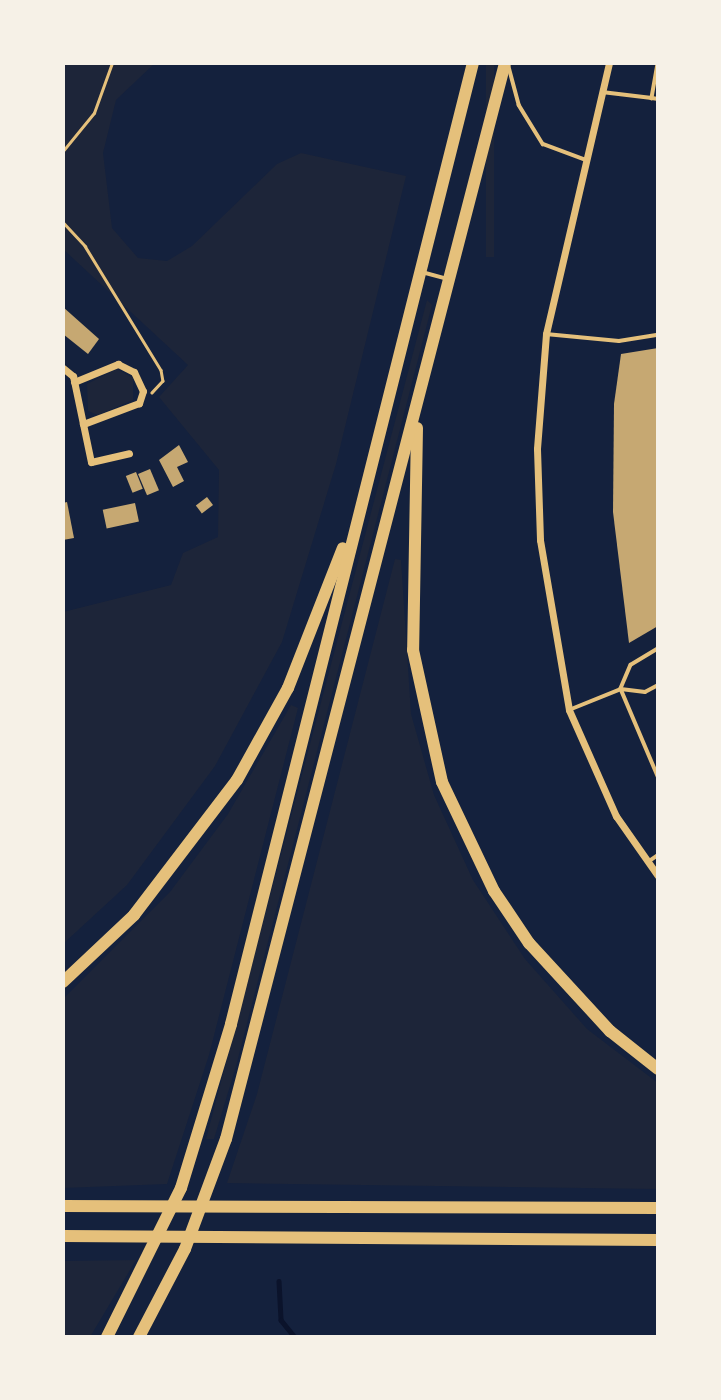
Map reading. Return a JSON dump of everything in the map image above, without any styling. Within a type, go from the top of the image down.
[{"type":"highway","points":[[107,1337],[158,1246],[198,1139],[473,63]]},
{"type":"highway","points":[[139,1337],[159,1304],[226,1139],[506,63]]},
{"type":"highway","points":[[418,403],[413,650],[442,782],[470,846],[529,943],[610,1031],[658,1069]]},
{"type":"highway","points":[[63,982],[150,897],[237,780],[288,688],[365,485]]},
{"type":"highway","points":[[63,1206],[658,1208]]},
{"type":"highway","points":[[63,1236],[658,1240]]},
{"type":"street","points":[[609,63],[547,334],[538,516],[551,628],[569,710],[616,816],[658,876]]},
{"type":"street","points":[[74,382],[125,365],[142,398],[83,424]]},
{"type":"street","points":[[63,368],[74,382],[91,462],[129,453]]},
{"type":"lane","points":[[506,63],[519,105],[543,144],[586,160]]},
{"type":"lane","points":[[652,98],[658,64]]},
{"type":"lane","points":[[602,92],[658,99]]},
{"type":"lane","points":[[420,272],[450,279]]},
{"type":"lane","points":[[547,334],[619,341],[658,335]]},
{"type":"lane","points":[[658,649],[631,665],[621,690],[658,776]]},
{"type":"lane","points":[[569,710],[621,690],[645,692],[658,685]]},
{"type":"lane","points":[[648,863],[658,855]]},
{"type":"path","points":[[63,151],[102,93],[112,63]]},
{"type":"path","points":[[63,222],[85,246],[161,370],[157,391],[142,398]]},
{"type":"shaded area","points":[[63,63],[155,63],[116,100],[103,153],[112,228],[138,258],[167,261],[192,246],[277,164],[301,153],[406,176],[336,464],[282,642],[215,766],[127,885],[63,944],[63,612],[171,585],[183,553],[218,537],[219,470],[159,397],[188,365],[63,249]]},
{"type":"shaded area","points":[[486,63],[494,63],[494,257],[486,257]]},
{"type":"shaded area","points":[[427,300],[432,305],[236,1066],[214,1139],[206,1139]]},
{"type":"shaded area","points":[[117,369],[133,378],[133,400],[98,415],[88,411],[87,384]]},
{"type":"shaded area","points":[[395,559],[401,560],[411,714],[434,795],[473,880],[525,959],[587,1029],[658,1083],[658,1189],[227,1183],[257,1094]]},
{"type":"shaded area","points":[[291,705],[298,708],[209,1055],[167,1184],[63,1188],[63,999],[170,892],[228,814]]},
{"type":"shaded area","points":[[136,1260],[90,1337],[63,1337],[63,1261]]},
{"type":"building","points":[[63,307],[99,339],[88,354],[63,334]]},
{"type":"building","points":[[658,348],[658,626],[629,643],[613,512],[614,404],[621,354]]},
{"type":"building","points":[[179,445],[188,462],[177,467],[184,481],[173,487],[159,460]]},
{"type":"building","points":[[150,469],[159,490],[147,495],[138,474]]},
{"type":"building","points":[[136,472],[143,489],[133,493],[126,476]]},
{"type":"building","points":[[207,497],[213,505],[202,513],[196,505]]},
{"type":"building","points":[[67,502],[74,538],[63,540],[63,503]]},
{"type":"building","points":[[135,503],[139,522],[107,528],[103,510]]},
{"type":"waterway","points":[[279,1281],[281,1320],[295,1337]]}]
